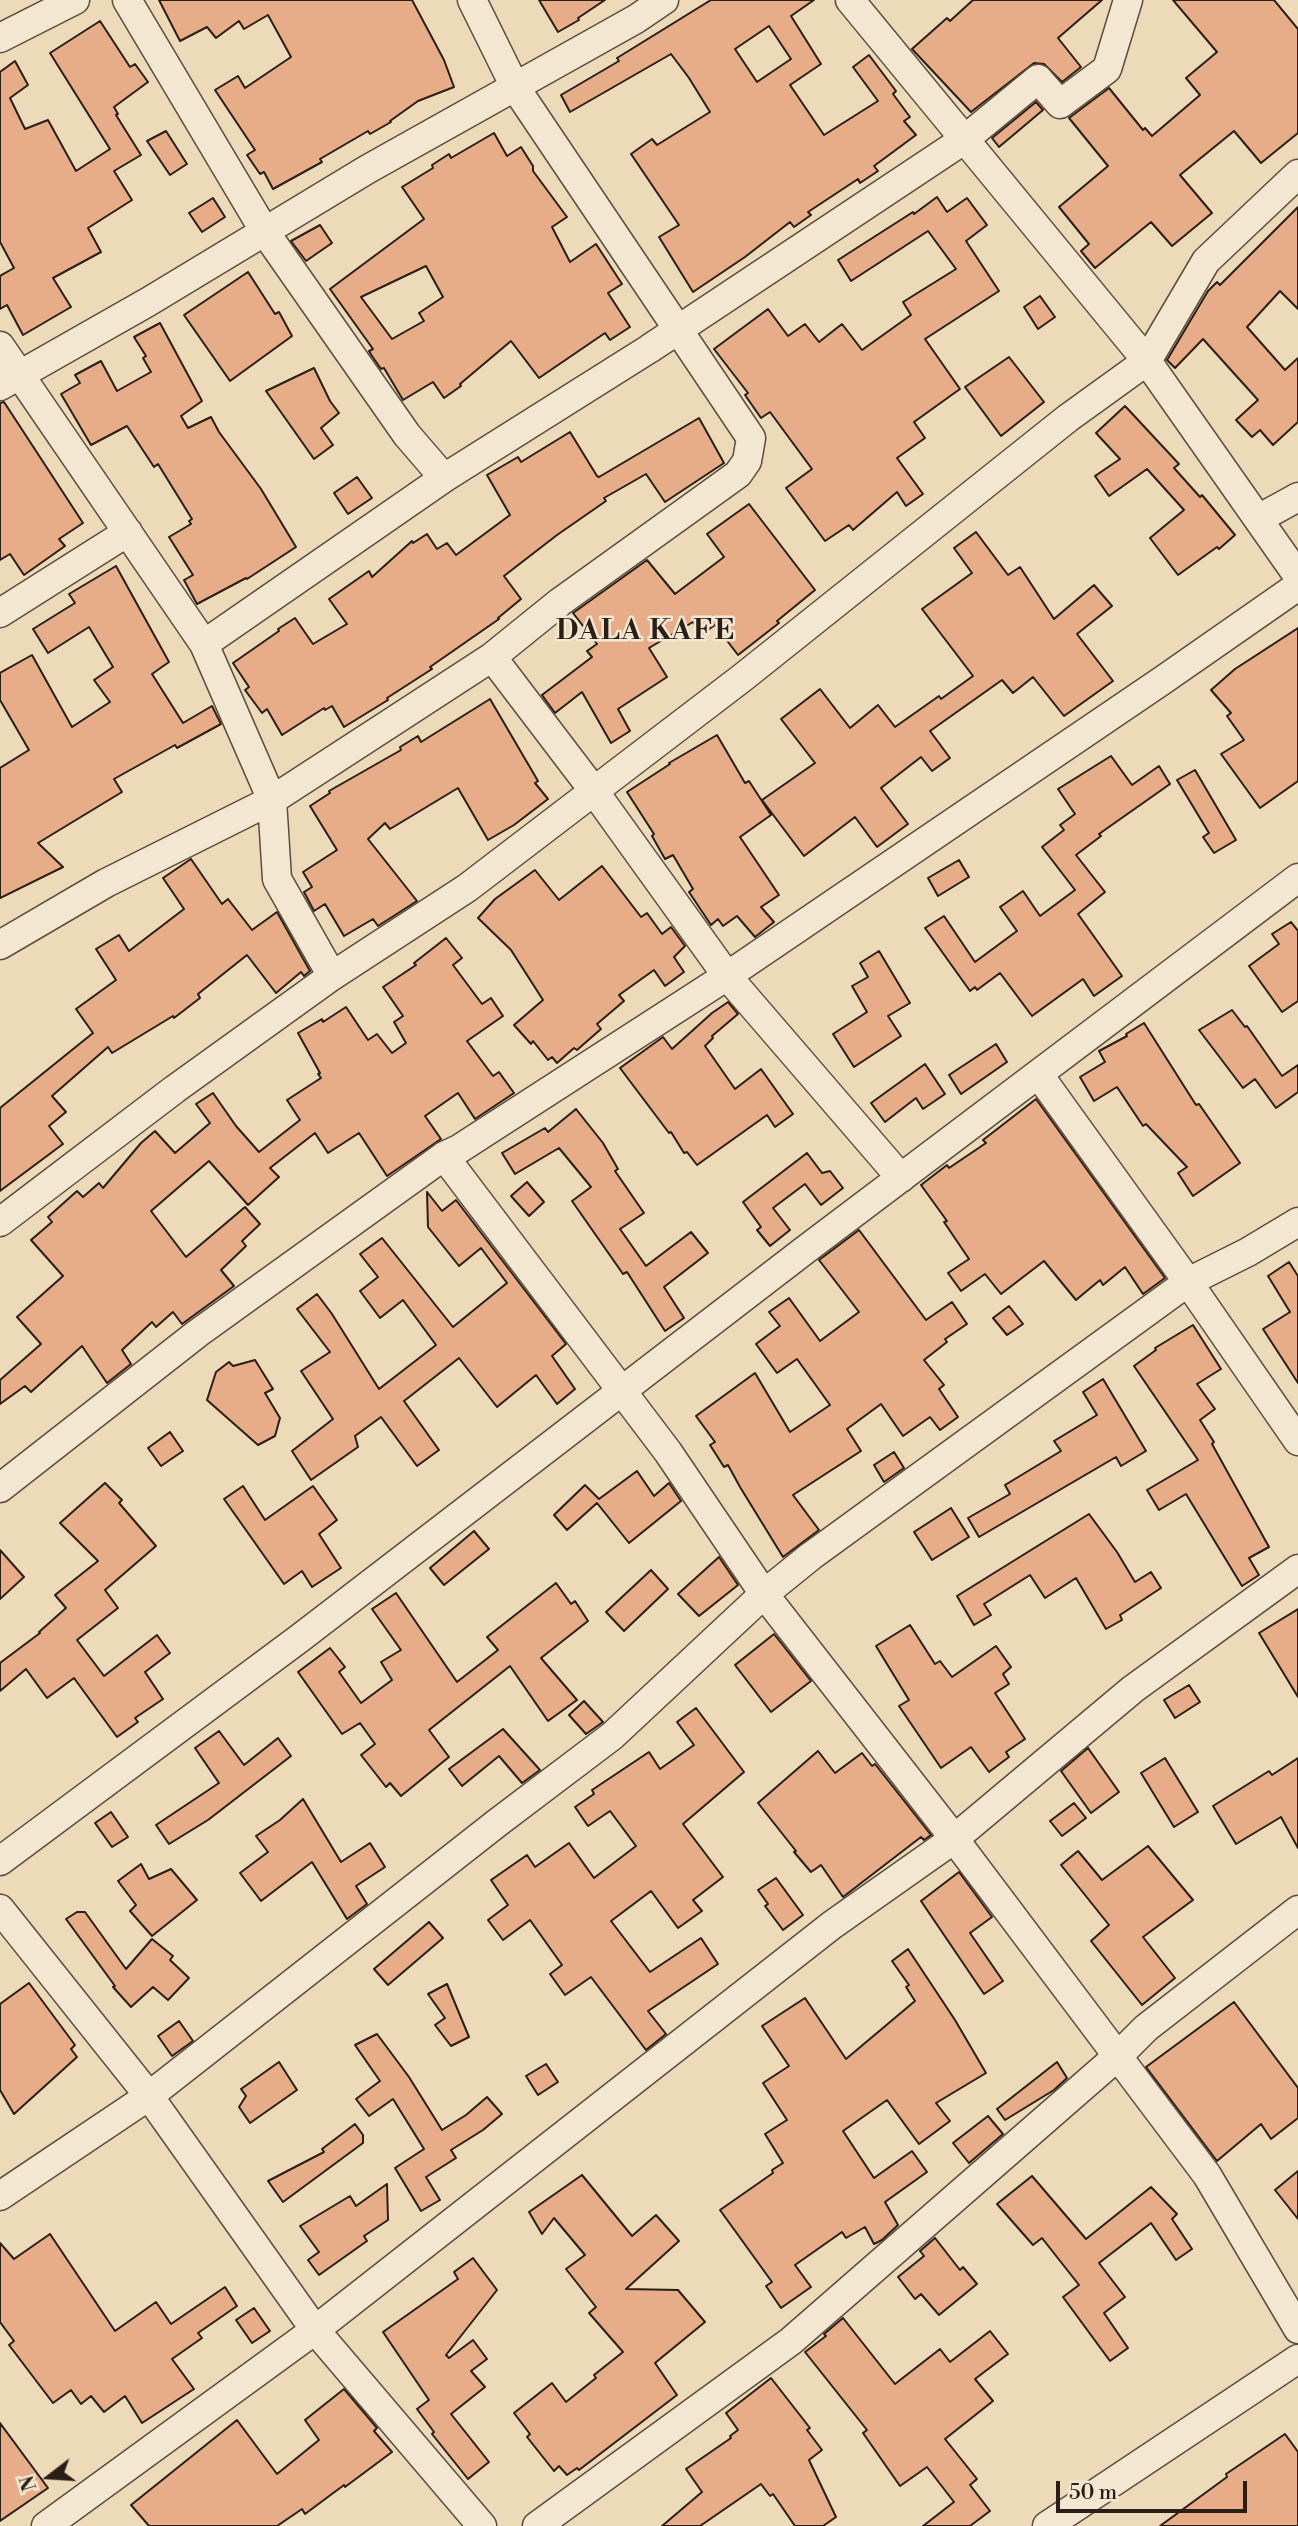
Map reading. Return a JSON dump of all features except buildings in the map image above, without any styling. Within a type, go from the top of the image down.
[{"type":"street","points":[[0,38],[75,0]]},
{"type":"street","points":[[127,0],[265,232],[407,435],[444,478]]},
{"type":"street","points":[[0,945],[106,883],[272,800],[492,657],[560,602],[738,474],[747,460],[751,438],[515,87],[472,0]]},
{"type":"street","points":[[10,381],[148,302],[368,169],[636,19],[664,0]]},
{"type":"street","points":[[850,0],[1147,361],[1298,576]]},
{"type":"street","points":[[204,644],[444,478],[677,330],[965,139],[1038,79],[1060,104],[1107,69],[1128,0]]},
{"type":"street","points":[[0,1222],[175,1088],[332,976],[467,888],[741,678],[1068,418],[1147,361],[1206,261],[1298,174]]},
{"type":"street","points":[[0,346],[10,381],[128,532],[204,644],[272,800],[277,879],[332,976]]},
{"type":"street","points":[[1258,519],[1298,497]]},
{"type":"street","points":[[0,613],[128,532]]},
{"type":"street","points":[[0,1488],[198,1333],[444,1156],[727,976],[1298,586]]},
{"type":"street","points":[[492,657],[594,791],[727,976],[901,1178]]},
{"type":"street","points":[[0,1861],[300,1638],[622,1390],[1298,878]]},
{"type":"street","points":[[1039,1075],[1298,1441]]},
{"type":"street","points":[[444,1156],[668,1452],[764,1594],[954,1839],[1207,2175],[1298,2329]]},
{"type":"street","points":[[0,2196],[149,2096],[612,1736],[764,1594],[811,1556],[1188,1282],[1248,1252],[1298,1222]]},
{"type":"street","points":[[47,2526],[315,2330],[832,1925],[954,1839],[1133,1689],[1298,1569]]},
{"type":"street","points":[[0,1909],[149,2096],[315,2330],[482,2526]]},
{"type":"street","points":[[537,2526],[791,2341],[1146,2028],[1298,1910]]},
{"type":"street","points":[[1046,2526],[1293,2372]]},
{"type":"district","name":"DALA KAFE","points":[[646,632]]}]
